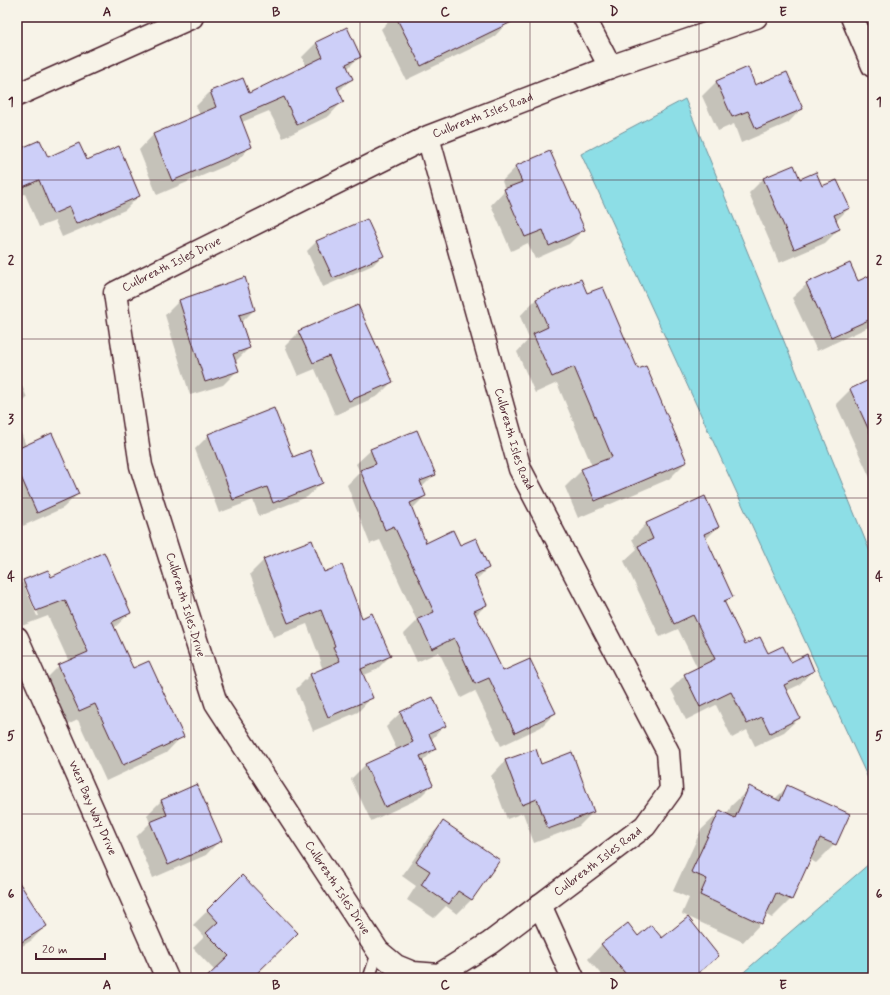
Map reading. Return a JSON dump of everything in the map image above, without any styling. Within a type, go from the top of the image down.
[{"type":"street","points":[[17,95],[192,17]]},
{"type":"street","points":[[584,17],[610,67],[756,17]]},
{"type":"street","points":[[852,17],[873,66]]},
{"type":"street","name":"Culbreath Isles Road","points":[[540,905],[645,826],[671,790],[668,752],[520,469],[428,137],[610,67]]},
{"type":"street","name":"Culbreath Isles Drive","points":[[428,137],[115,294],[141,466],[216,703],[378,951],[396,966],[413,973],[440,976],[490,943],[540,905]]},
{"type":"street","name":"West Bay Way Drive","points":[[17,638],[167,978]]},
{"type":"street","points":[[540,905],[573,978]]},
{"type":"lane","points":[[369,978],[378,951]]},
{"type":"water","points":[[685,99],[873,559],[873,789],[581,154]]},
{"type":"water","points":[[873,856],[873,978],[737,978],[870,863]]},
{"type":"building","points":[[396,17],[522,17],[421,66]]},
{"type":"building","points":[[347,27],[361,57],[346,64],[353,79],[337,87],[344,102],[297,125],[284,97],[240,116],[252,147],[172,181],[153,134],[216,107],[210,91],[243,78],[249,93],[323,57],[316,42]]},
{"type":"building","points":[[748,67],[755,85],[787,72],[803,109],[756,129],[748,111],[732,117],[716,81]]},
{"type":"building","points":[[40,140],[48,157],[79,143],[87,160],[119,146],[140,196],[76,224],[69,207],[53,214],[39,180],[23,187],[17,173],[17,150]]},
{"type":"building","points":[[550,151],[585,230],[549,246],[543,230],[525,237],[504,189],[522,182],[515,166]]},
{"type":"building","points":[[794,165],[800,179],[816,172],[822,186],[837,180],[850,208],[834,215],[840,229],[794,249],[763,178]]},
{"type":"building","points":[[367,219],[384,256],[333,278],[316,241]]},
{"type":"building","points":[[850,263],[858,281],[873,274],[873,318],[831,337],[806,283]]},
{"type":"building","points":[[245,277],[255,310],[239,315],[250,348],[233,354],[239,371],[205,382],[179,300]]},
{"type":"building","points":[[581,279],[587,293],[603,287],[638,369],[646,366],[687,462],[595,501],[581,469],[612,457],[574,367],[552,377],[533,334],[548,327],[536,299]]},
{"type":"building","points":[[358,305],[393,382],[349,401],[329,356],[313,363],[298,331]]},
{"type":"building","points":[[873,378],[873,439],[850,389]]},
{"type":"building","points":[[274,408],[293,457],[310,450],[323,483],[273,503],[267,487],[233,500],[208,434]]},
{"type":"building","points":[[417,430],[436,475],[420,481],[426,496],[410,503],[426,543],[453,530],[460,545],[476,538],[489,568],[474,575],[487,605],[474,611],[503,671],[530,659],[556,713],[515,733],[489,678],[475,684],[454,638],[432,649],[418,619],[434,612],[394,526],[385,530],[360,470],[376,464],[370,449]]},
{"type":"building","points":[[52,433],[79,494],[37,513],[17,468],[17,449]]},
{"type":"building","points":[[705,496],[719,527],[704,534],[733,597],[724,601],[745,644],[760,637],[768,653],[783,646],[791,662],[807,654],[814,671],[784,685],[800,718],[770,733],[762,717],[747,724],[731,692],[700,707],[684,674],[715,659],[693,615],[674,624],[638,546],[653,539],[646,523]]},
{"type":"building","points":[[312,540],[324,572],[342,565],[362,618],[372,613],[391,656],[361,669],[373,698],[328,717],[310,674],[340,661],[333,647],[335,646],[321,610],[288,623],[263,559]]},
{"type":"building","points":[[104,552],[131,613],[112,622],[133,668],[149,661],[184,737],[123,765],[95,704],[79,711],[58,665],[88,652],[65,600],[36,611],[23,580],[48,570],[51,577]]},
{"type":"building","points":[[433,697],[446,726],[429,734],[436,749],[420,756],[433,785],[385,807],[365,764],[413,742],[400,712]]},
{"type":"building","points":[[536,749],[541,764],[572,752],[594,812],[548,829],[537,799],[522,805],[505,760]]},
{"type":"building","points":[[197,784],[222,841],[168,865],[150,822],[167,815],[161,800]]},
{"type":"building","points":[[787,785],[850,814],[836,845],[820,838],[792,900],[776,893],[762,924],[700,895],[707,879],[691,872],[720,810],[735,818],[749,786],[780,801]]},
{"type":"building","points":[[443,821],[500,860],[472,900],[458,891],[449,904],[421,885],[430,871],[416,862]]},
{"type":"building","points":[[242,875],[298,933],[252,978],[206,978],[229,956],[206,933],[218,922],[207,910]]},
{"type":"building","points":[[17,879],[47,926],[17,945]]},
{"type":"building","points":[[688,917],[719,956],[692,978],[629,978],[601,944],[628,923],[638,936],[651,925],[662,938]]}]
